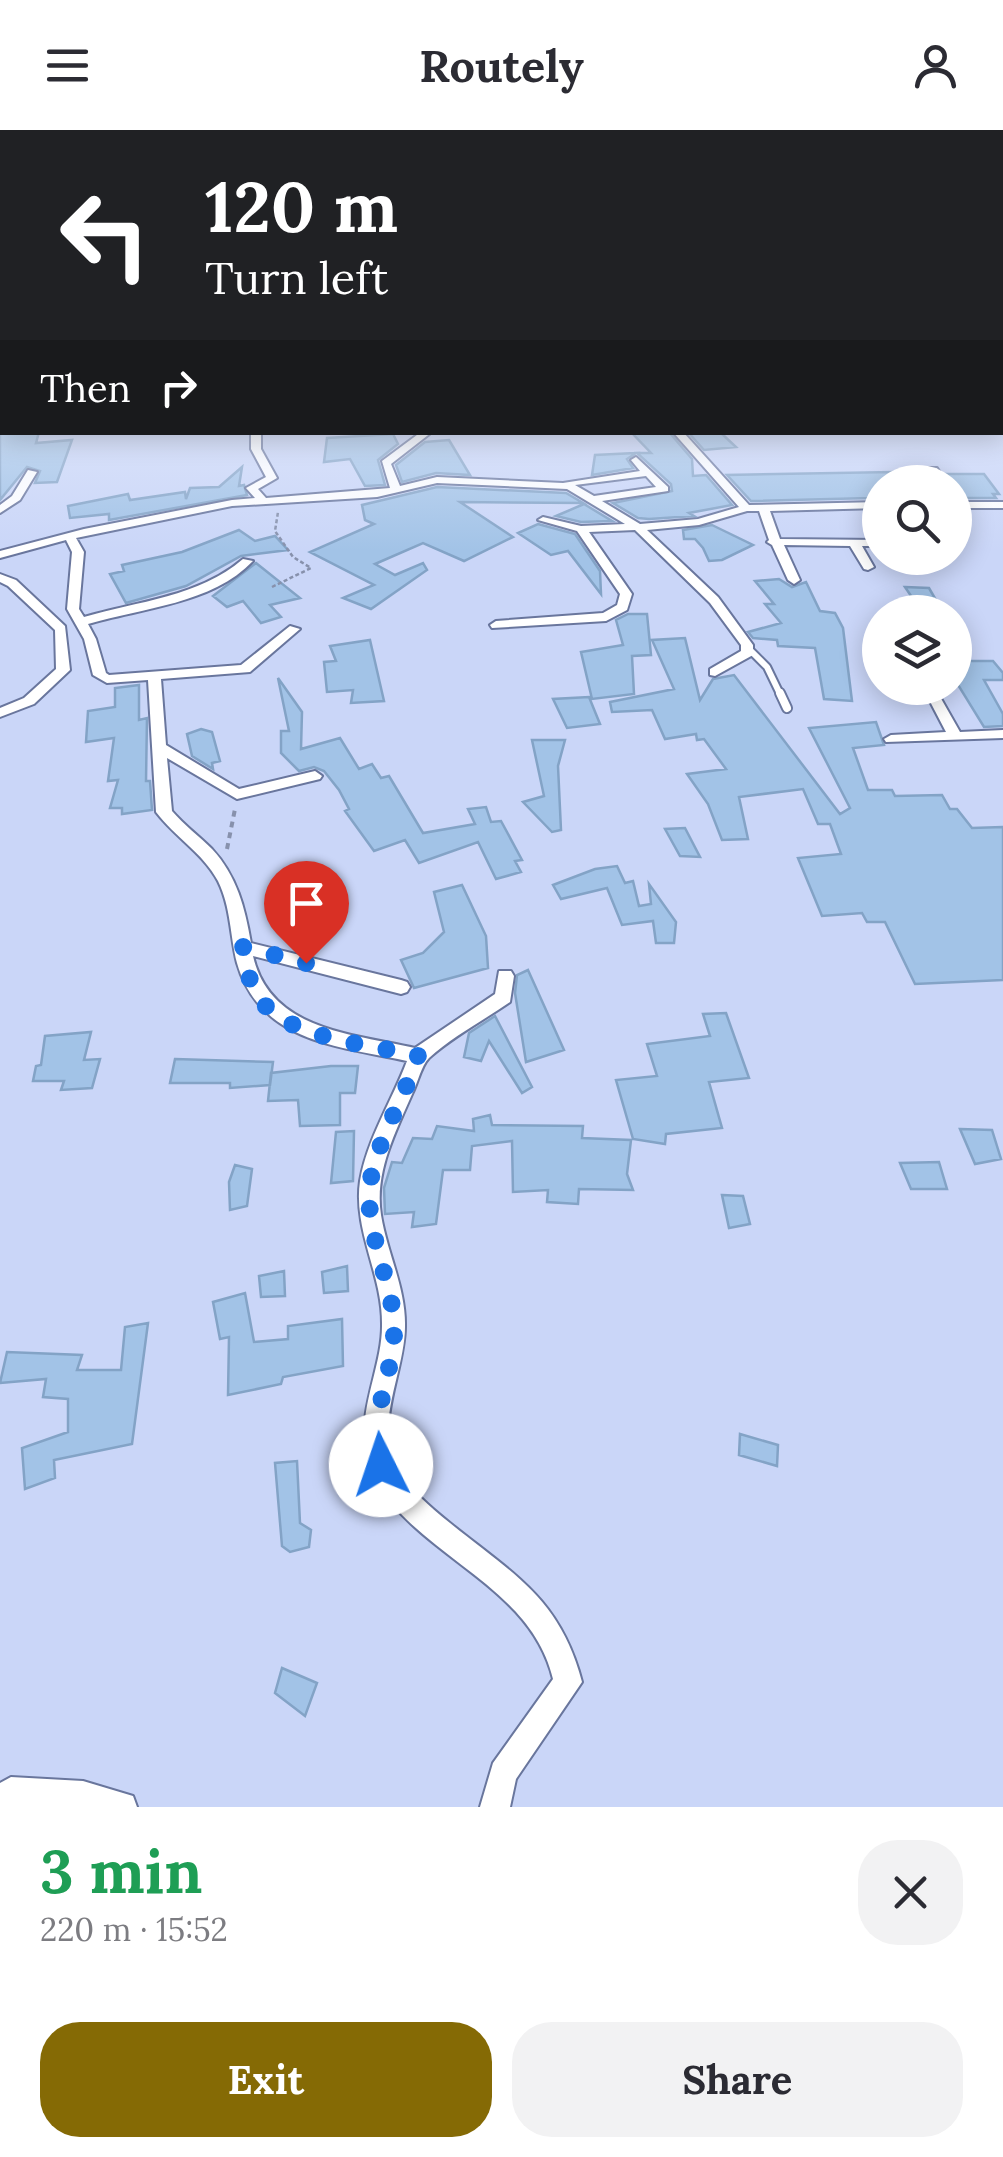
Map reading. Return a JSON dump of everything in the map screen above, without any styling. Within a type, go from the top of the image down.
[{"type":"street","points":[[256,435],[256,449],[272,478],[251,488],[266,500]]},
{"type":"street","points":[[396,490],[386,463],[424,435]]},
{"type":"street","points":[[679,435],[746,508]]},
{"type":"street","points":[[597,499],[664,489],[636,460]]},
{"type":"street","points":[[0,510],[16,498],[32,472]]},
{"type":"street","points":[[0,556],[70,537],[266,500],[396,490],[438,480],[559,484],[648,473]]},
{"type":"street","points":[[559,484],[579,488],[638,527],[714,600],[749,649],[715,672]]},
{"type":"street","points":[[972,505],[1003,505]]},
{"type":"street","points":[[543,520],[581,529],[638,527],[699,522],[746,508],[862,506]]},
{"type":"street","points":[[764,508],[773,542],[788,562],[794,580]]},
{"type":"street","points":[[496,625],[606,616],[623,607],[626,594],[581,529]]},
{"type":"street","points":[[70,537],[78,552],[71,599],[100,675],[115,679],[245,670],[294,630]]},
{"type":"street","points":[[773,542],[862,543]]},
{"type":"street","points":[[854,543],[862,557]]},
{"type":"street","points":[[80,622],[205,588],[232,576],[247,561]]},
{"type":"street","points":[[0,578],[12,583],[62,629],[62,670],[30,702],[0,713]]},
{"type":"street","points":[[154,674],[164,812],[192,837],[223,874],[236,905],[252,988],[268,1007],[301,1029],[418,1056]]},
{"type":"street","points":[[939,705],[955,735]]},
{"type":"street","points":[[892,739],[1003,734]]},
{"type":"street","points":[[158,746],[237,794],[315,776]]},
{"type":"street","points":[[243,947],[401,987]]},
{"type":"street","points":[[495,1807],[503,1774],[568,1682],[566,1660],[528,1605],[400,1495],[381,1465],[374,1439],[394,1326],[387,1272],[370,1213],[371,1177],[418,1056],[489,1012],[504,997],[506,976]]},
{"type":"street","points":[[5,1794],[83,1796],[122,1807]]},
{"type":"lane","points":[[749,649],[767,667],[786,708]]},
{"type":"path","points":[[266,500],[278,512],[275,531],[293,556],[311,568],[272,587]]},
{"type":"path","points":[[223,874],[237,794]]},
{"type":"building","points":[[0,435],[38,435],[36,443],[72,440],[57,482],[35,483],[40,471],[27,467],[0,500]]},
{"type":"building","points":[[394,435],[398,444],[378,460],[385,485],[365,486],[350,459],[324,462],[327,438]]},
{"type":"building","points":[[634,435],[672,435],[692,459],[693,476],[706,475],[732,505],[689,513],[694,516],[649,519],[638,518],[613,503],[672,491],[671,484],[637,453],[651,453]]},
{"type":"building","points":[[691,435],[723,435],[736,447],[704,450]]},
{"type":"building","points":[[449,440],[470,475],[436,473],[402,482],[396,465],[425,442]]},
{"type":"building","points":[[636,453],[627,459],[633,468],[592,475],[595,455]]},
{"type":"building","points":[[242,467],[239,486],[244,485],[247,495],[109,520],[109,514],[70,518],[68,506],[128,494],[130,500],[185,492],[186,499],[190,488],[219,487]]},
{"type":"building","points":[[862,473],[862,498],[751,501],[727,475]]},
{"type":"building","points":[[972,474],[984,474],[999,494],[993,494],[996,498],[972,498]]},
{"type":"building","points":[[437,487],[566,493],[583,503],[460,502],[513,537],[464,561],[423,543],[375,564],[395,575],[423,563],[427,570],[371,609],[343,598],[374,585],[310,552],[374,524],[365,520],[362,505]]},
{"type":"building","points":[[584,504],[612,521],[581,522],[556,516]]},
{"type":"building","points":[[538,524],[575,534],[600,571],[601,594],[568,551],[551,555],[518,533]]},
{"type":"building","points":[[712,525],[753,545],[722,560],[709,561],[695,539],[684,539],[683,530]]},
{"type":"building","points":[[239,530],[255,541],[275,536],[288,550],[241,556],[186,586],[126,603],[110,574],[124,571],[122,565],[182,552]]},
{"type":"building","points":[[256,563],[300,598],[270,605],[281,617],[261,623],[243,601],[227,607],[213,596]]},
{"type":"building","points":[[779,579],[792,587],[806,582],[820,611],[835,613],[843,628],[852,701],[824,699],[815,648],[778,646],[777,640],[753,638],[748,632],[781,623],[765,604],[774,604],[755,581]]},
{"type":"building","points":[[905,587],[929,588],[933,595],[910,595]]},
{"type":"building","points":[[628,614],[647,614],[651,655],[632,656],[634,694],[592,699],[581,652],[623,645],[616,620]]},
{"type":"building","points":[[685,638],[700,700],[713,679],[734,675],[840,814],[850,808],[809,728],[876,722],[884,745],[853,748],[868,790],[892,790],[895,796],[942,795],[950,809],[957,809],[972,828],[1003,827],[1003,980],[915,984],[885,922],[867,922],[862,913],[822,916],[798,858],[841,854],[830,824],[818,824],[803,789],[739,797],[748,839],[722,840],[708,804],[687,774],[726,769],[704,739],[697,740],[696,734],[665,739],[652,710],[612,712],[610,702],[674,689],[652,640]]},
{"type":"building","points":[[370,640],[384,701],[351,703],[353,690],[327,692],[324,662],[336,661],[330,646]]},
{"type":"building","points":[[972,661],[993,661],[1003,673],[1003,680],[984,680],[1003,714],[1003,726],[984,727],[970,705]]},
{"type":"building","points":[[278,678],[302,712],[301,749],[340,738],[359,769],[372,764],[381,778],[389,776],[423,833],[475,824],[468,809],[486,807],[491,822],[501,821],[522,860],[515,861],[521,872],[496,879],[478,842],[419,863],[405,840],[374,851],[345,811],[349,809],[324,771],[314,767],[299,771],[281,753],[281,731],[289,731]]},
{"type":"building","points":[[139,685],[139,720],[147,718],[146,781],[150,781],[152,810],[122,814],[122,808],[110,808],[118,780],[108,781],[114,738],[86,742],[88,711],[115,707],[115,688]]},
{"type":"building","points":[[589,697],[600,724],[567,728],[553,699]]},
{"type":"building","points":[[201,729],[212,732],[220,761],[212,763],[213,769],[192,756],[187,734]]},
{"type":"building","points":[[532,740],[565,740],[558,766],[561,830],[552,832],[523,802],[544,796]]},
{"type":"building","points":[[685,828],[700,857],[680,856],[665,829]]},
{"type":"building","points":[[617,866],[625,883],[633,881],[639,906],[651,904],[649,884],[676,922],[674,943],[656,943],[653,921],[622,925],[607,888],[561,899],[553,885],[595,869]]},
{"type":"building","points":[[462,885],[486,936],[488,968],[414,988],[401,960],[423,953],[444,932],[434,892]]},
{"type":"building","points":[[335,895],[340,918],[299,927],[291,904]]},
{"type":"building","points":[[528,970],[564,1050],[526,1062],[515,993],[517,975]]},
{"type":"building","points":[[726,1013],[749,1078],[709,1082],[722,1128],[666,1134],[665,1144],[633,1139],[616,1080],[657,1076],[647,1044],[710,1036],[703,1014]]},
{"type":"building","points":[[495,1016],[532,1087],[522,1093],[489,1041],[481,1061],[464,1057],[469,1033]]},
{"type":"building","points":[[91,1032],[84,1060],[100,1059],[92,1088],[61,1090],[64,1081],[33,1081],[36,1066],[41,1065],[45,1036]]},
{"type":"building","points":[[175,1059],[273,1062],[270,1085],[230,1088],[230,1083],[170,1083]]},
{"type":"building","points":[[358,1066],[355,1093],[340,1093],[340,1125],[300,1126],[298,1100],[268,1101],[271,1073]]},
{"type":"building","points":[[490,1115],[492,1125],[583,1126],[582,1138],[631,1140],[627,1174],[633,1190],[579,1189],[578,1204],[547,1202],[548,1190],[513,1192],[512,1141],[472,1146],[470,1170],[443,1170],[436,1224],[412,1227],[414,1212],[385,1214],[384,1188],[392,1162],[402,1163],[413,1138],[432,1139],[437,1126],[474,1131],[473,1119]]},
{"type":"building","points":[[960,1129],[992,1130],[1001,1159],[975,1164]]},
{"type":"building","points":[[354,1131],[353,1181],[331,1183],[336,1132]]},
{"type":"building","points":[[939,1162],[947,1189],[911,1189],[900,1163]]},
{"type":"building","points":[[235,1165],[252,1169],[247,1206],[230,1210],[229,1182]]},
{"type":"building","points":[[722,1195],[743,1196],[750,1224],[729,1228]]},
{"type":"building","points":[[347,1266],[348,1291],[324,1293],[322,1272]]},
{"type":"building","points":[[284,1271],[285,1296],[261,1297],[259,1276]]},
{"type":"building","points":[[245,1293],[254,1342],[288,1339],[288,1326],[342,1319],[343,1366],[283,1377],[281,1384],[228,1395],[229,1337],[220,1339],[213,1302]]},
{"type":"building","points":[[148,1323],[132,1444],[54,1460],[55,1478],[25,1489],[22,1448],[68,1432],[68,1399],[43,1397],[46,1379],[0,1383],[7,1352],[82,1355],[77,1370],[121,1370],[125,1327]]},
{"type":"building","points":[[740,1434],[778,1445],[777,1466],[739,1455]]},
{"type":"building","points":[[297,1461],[300,1523],[311,1530],[309,1547],[290,1552],[282,1546],[275,1463]]},
{"type":"building","points":[[282,1668],[317,1683],[305,1716],[275,1693]]},
{"type":"route","points":[[306,963],[243,947],[252,988],[268,1007],[301,1029],[418,1056],[371,1177],[370,1213],[387,1272],[394,1326],[374,1439],[381,1465]]}]
